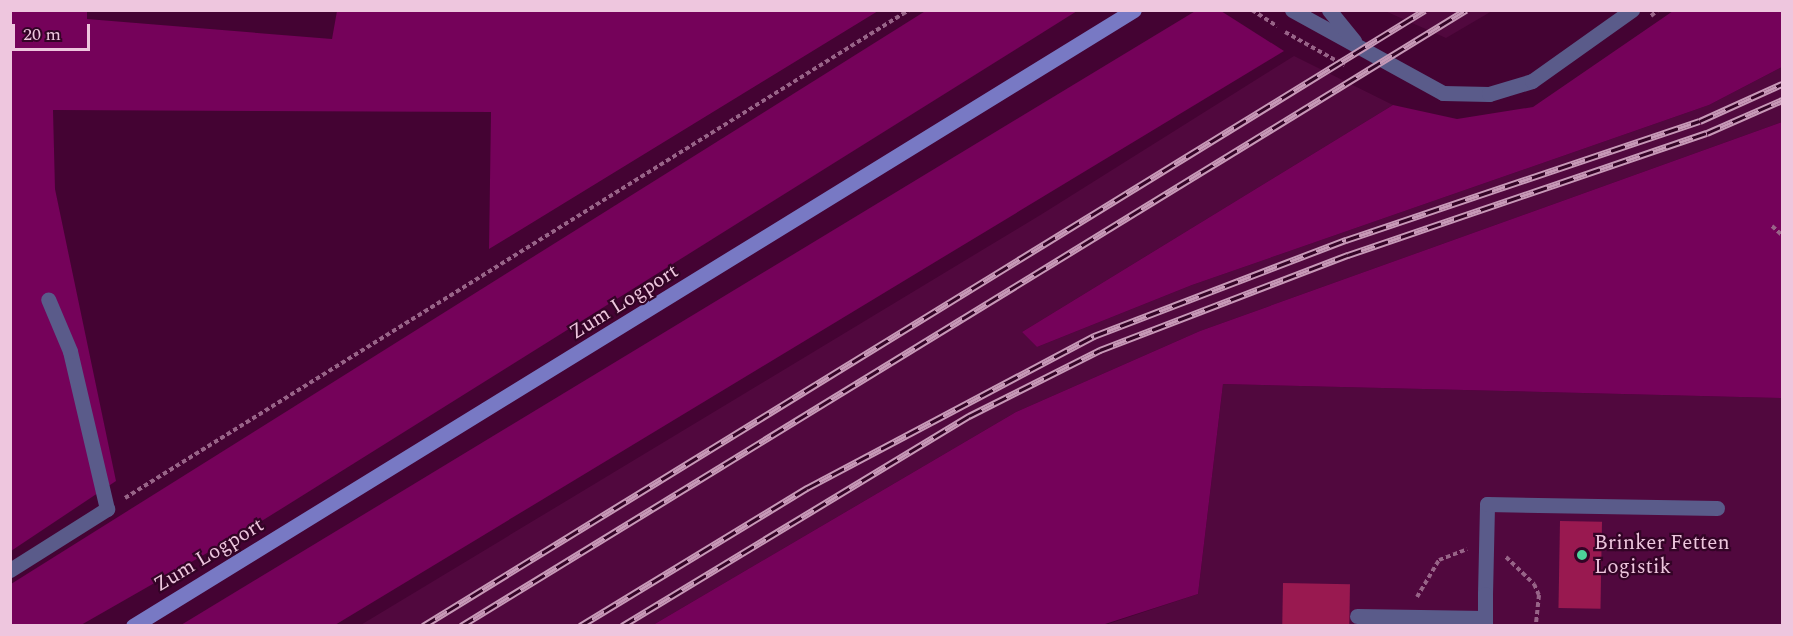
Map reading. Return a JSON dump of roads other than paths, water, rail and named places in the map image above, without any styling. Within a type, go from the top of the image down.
[{"type":"main road","points":[[1109,25],[1121,10]]},
{"type":"main road","name":"Zum Logport","points":[[133,626],[1134,10]]},
{"type":"street","points":[[1292,10],[1356,44],[1409,79],[1443,93],[1489,94],[1532,81],[1635,17]]},
{"type":"street","points":[[1329,10],[1356,44]]},
{"type":"street","points":[[10,570],[107,509],[70,351],[48,299]]},
{"type":"street","points":[[1357,616],[1485,622],[1487,504],[1718,508]]},
{"type":"railway","points":[[423,626],[1425,10]]},
{"type":"railway","points":[[461,626],[1466,10]]},
{"type":"railway","points":[[580,626],[807,488],[1094,336],[1346,240],[1700,121],[1782,84]]},
{"type":"railway","points":[[622,626],[969,416],[1100,350],[1348,255],[1707,133],[1782,100]]},
{"type":"place","name":"Brinker Fetten Logistik","points":[[1582,555]]}]
